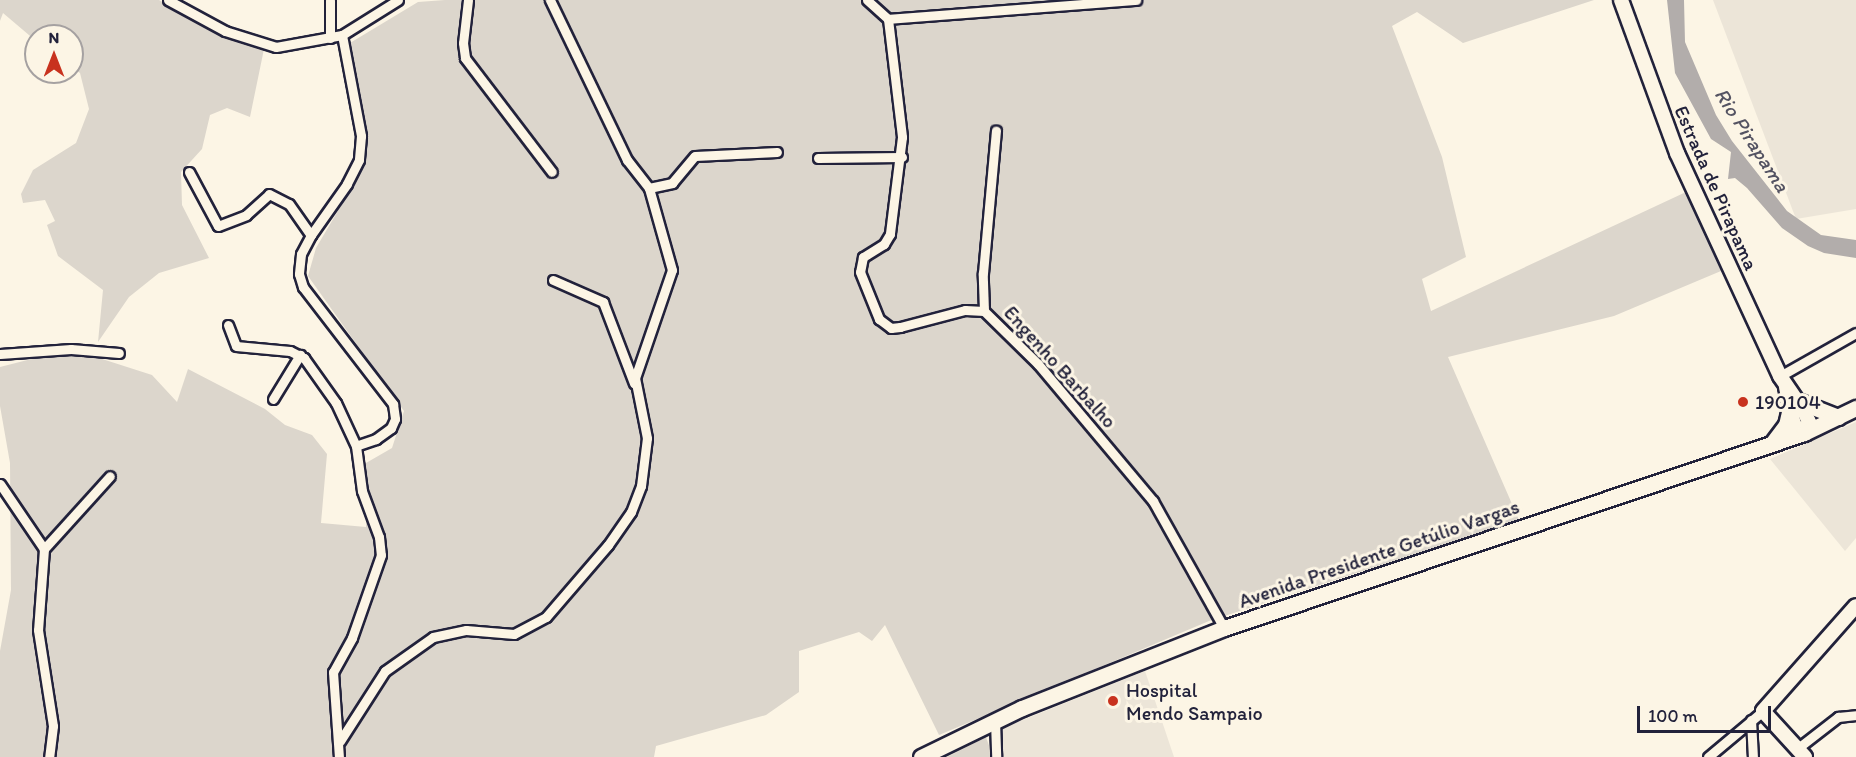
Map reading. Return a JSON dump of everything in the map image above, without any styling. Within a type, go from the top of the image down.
[{"type":"main road","name":"Estrada de Pirapama","points":[[1621,0],[1677,153],[1795,405]]},
{"type":"main road","points":[[1795,405],[1838,417]]},
{"type":"main road","points":[[1795,405],[1809,422],[1804,433]]},
{"type":"main road","points":[[1773,442],[1786,425],[1795,405]]},
{"type":"main road","name":"Avenida Presidente Getúlio Vargas","points":[[921,757],[995,721],[1101,675],[1224,628],[1804,433],[1856,408]]},
{"type":"main road","points":[[1802,753],[1762,711],[1856,606]]},
{"type":"street","points":[[168,0],[225,31],[276,47],[342,35],[398,0]]},
{"type":"street","points":[[330,0],[330,38]]},
{"type":"street","points":[[468,0],[463,43],[465,58],[552,172]]},
{"type":"street","points":[[550,0],[627,160],[649,188],[672,275],[638,365],[635,385]]},
{"type":"street","points":[[867,0],[888,19],[1136,0]]},
{"type":"street","name":"Engenho Barbalho","points":[[888,19],[902,157],[890,234],[884,244],[863,256],[860,272],[879,319],[891,328],[965,310],[984,311],[1038,364],[1153,501],[1224,628]]},
{"type":"street","points":[[342,35],[360,136],[359,160],[347,184],[311,235],[301,255],[301,283],[394,408],[391,428],[376,439],[356,446]]},
{"type":"street","points":[[984,311],[983,273],[996,130]]},
{"type":"street","points":[[649,188],[672,183],[695,156],[777,152]]},
{"type":"street","points":[[818,158],[902,157]]},
{"type":"street","points":[[189,172],[218,226],[246,214],[269,194],[289,204],[311,235]]},
{"type":"street","points":[[340,741],[368,696],[397,661],[433,637],[450,631],[521,632],[546,617],[593,566],[631,512],[641,486],[647,438],[635,385],[603,302],[553,280]]},
{"type":"street","points":[[228,325],[236,346],[300,355],[326,386],[356,446],[362,490],[379,537],[381,555],[352,638],[333,672],[340,741],[339,757]]},
{"type":"street","points":[[1783,382],[1856,333]]},
{"type":"street","points":[[0,354],[71,349],[119,353]]},
{"type":"street","points":[[273,399],[300,355]]},
{"type":"street","points":[[49,757],[53,726],[38,630],[44,549],[110,476]]},
{"type":"street","points":[[0,484],[44,549]]},
{"type":"street","points":[[1708,757],[1762,711]]},
{"type":"street","points":[[1802,753],[1838,717],[1856,715]]},
{"type":"street","points":[[1751,720],[1753,757]]},
{"type":"street","points":[[995,721],[996,757]]},
{"type":"shaded area","points":[[0,0],[159,0],[197,22],[264,49],[250,117],[227,108],[210,115],[202,149],[181,172],[182,205],[209,258],[159,273],[129,297],[98,342],[103,290],[58,256],[47,225],[55,221],[45,200],[23,203],[21,194],[33,170],[76,143],[89,109],[83,84],[84,24],[24,24],[24,31],[3,13],[0,21]]},
{"type":"shaded area","points":[[445,0],[1594,0],[1463,43],[1417,12],[1392,26],[1442,157],[1466,257],[1422,279],[1431,311],[1686,192],[1721,271],[1614,316],[1448,357],[1519,520],[1209,621],[939,735],[885,625],[872,641],[859,632],[799,651],[799,692],[766,715],[656,746],[654,757],[0,757],[0,651],[11,590],[10,463],[0,406],[0,367],[71,349],[152,375],[177,402],[188,369],[265,409],[285,425],[312,435],[327,454],[321,523],[366,527],[366,463],[392,448],[404,411],[308,276],[316,248],[365,165],[366,133],[350,43],[418,2]]},
{"type":"shaded area","points":[[1667,0],[1684,0],[1685,42],[1716,115],[1732,141],[1787,211],[1821,235],[1856,240],[1856,258],[1824,253],[1808,246],[1782,228],[1747,188],[1735,178],[1728,179],[1731,152],[1711,139],[1675,73]]},
{"type":"shaded area","points":[[1713,0],[1856,0],[1856,209],[1796,219]]},
{"type":"shaded area","points":[[1856,422],[1856,538],[1845,551],[1770,459]]},
{"type":"shaded area","name":"Hospital Mendo Sampaio","points":[[1145,671],[1174,757],[1001,757],[998,730]]},
{"type":"shaded area","points":[[986,737],[993,757],[947,757]]},
{"type":"place","name":"190104","points":[[1743,402]]},
{"type":"place","name":"Hospital Mendo Sampaio","points":[[1113,701]]},
{"type":"water label","name":"Rio Pirapama","points":[[1752,140]]}]
